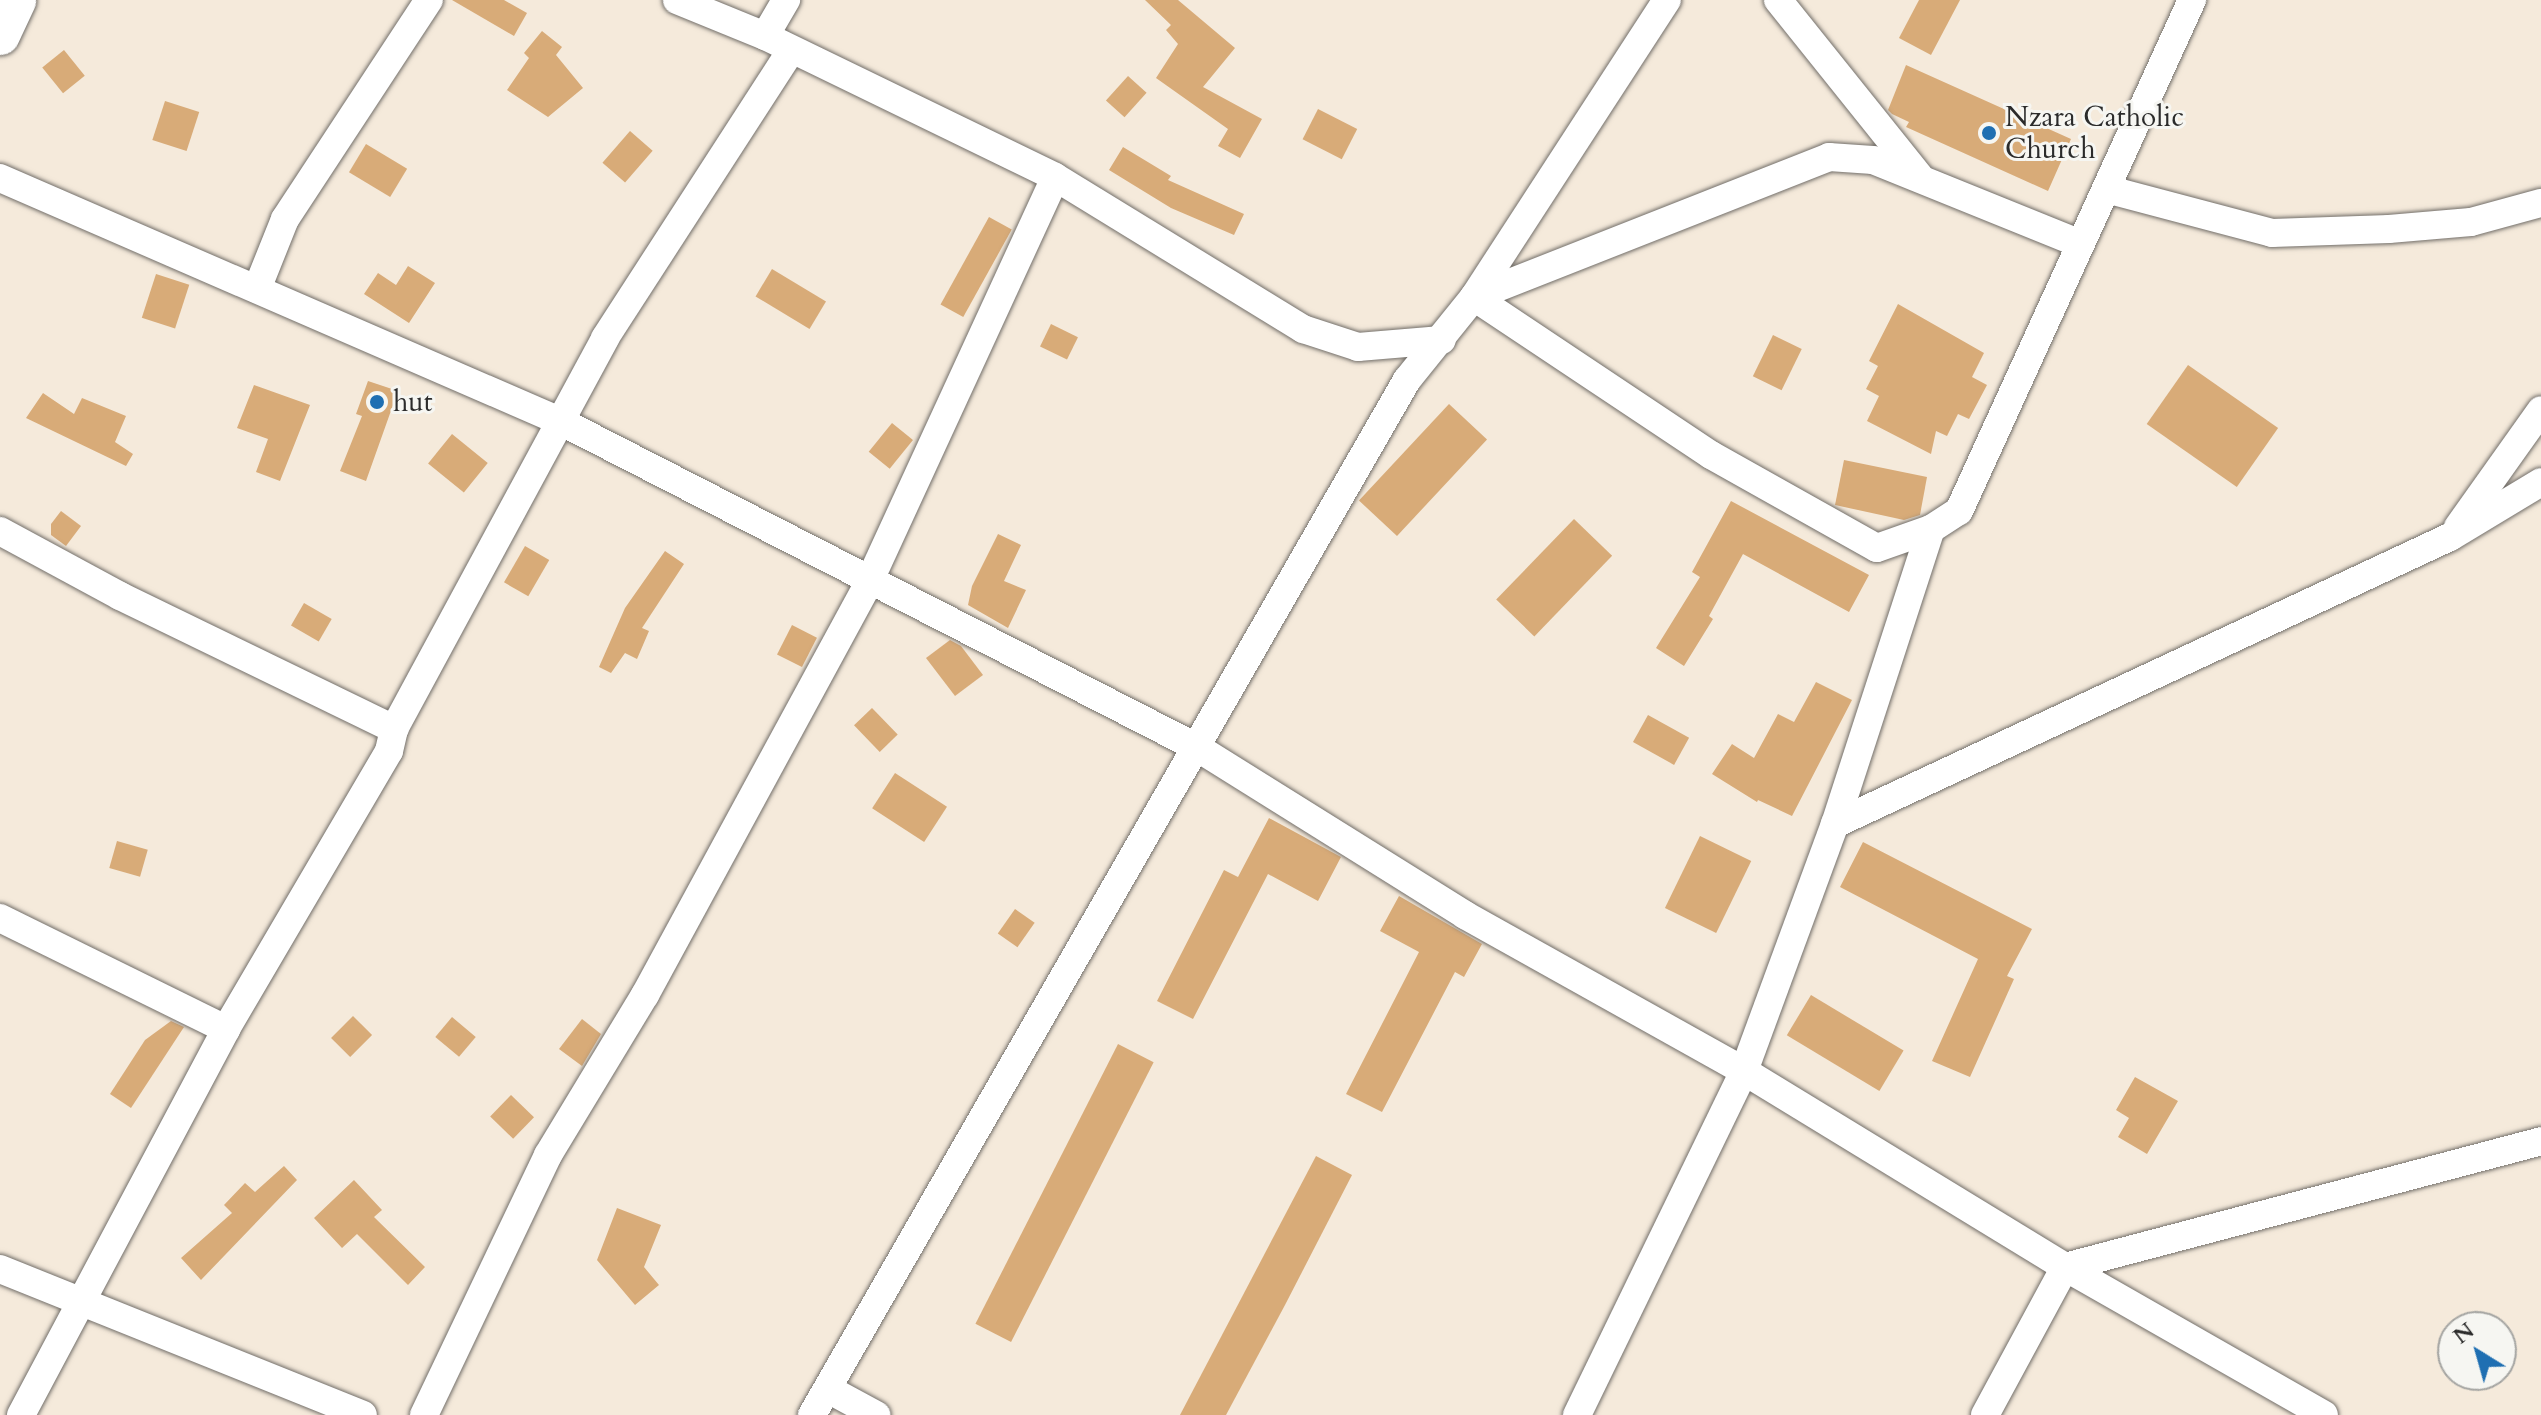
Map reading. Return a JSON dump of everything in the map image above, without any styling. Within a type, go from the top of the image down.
[{"type":"street","points":[[0,35],[16,0]]},
{"type":"street","points":[[257,289],[285,219],[429,0]]},
{"type":"street","points":[[677,0],[765,36],[1055,177],[1303,329],[1358,347],[1442,340]]},
{"type":"street","points":[[765,36],[786,0]]},
{"type":"street","points":[[812,1415],[1407,380],[1474,297],[1667,0]]},
{"type":"street","points":[[1778,0],[1924,182]]},
{"type":"street","points":[[1474,297],[1711,455],[1877,548],[1931,529],[1959,511],[2192,0]]},
{"type":"street","points":[[21,1415],[226,1029],[389,751],[394,729],[605,338],[791,50]]},
{"type":"street","points":[[1474,297],[1829,157],[1873,160],[2081,244]]},
{"type":"street","points":[[424,1415],[548,1155],[645,995],[870,580],[1055,177]]},
{"type":"street","points":[[0,178],[562,422],[1198,748],[1465,915],[1744,1071],[2065,1267],[2324,1415]]},
{"type":"street","points":[[2106,189],[2272,233],[2389,229],[2471,222],[2541,203]]},
{"type":"street","points":[[2450,537],[2541,410]]},
{"type":"street","points":[[1835,824],[2450,537],[2541,482]]},
{"type":"street","points":[[1577,1415],[1744,1071],[1835,824],[1931,529]]},
{"type":"street","points":[[0,531],[120,596],[394,729]]},
{"type":"street","points":[[0,918],[226,1029]]},
{"type":"street","points":[[1985,1415],[2065,1267],[2541,1141]]},
{"type":"street","points":[[0,1269],[363,1415]]},
{"type":"street","points":[[828,1389],[876,1415]]},
{"type":"building","points":[[452,0],[504,0],[527,13],[514,36]]},
{"type":"building","points":[[1145,0],[1178,0],[1235,48],[1203,87],[1262,119],[1240,158],[1218,146],[1228,129],[1156,78],[1178,44],[1166,30],[1171,25]]},
{"type":"building","points":[[1919,0],[1960,0],[1931,55],[1899,38]]},
{"type":"building","points":[[542,31],[562,47],[556,55],[583,88],[548,117],[507,90],[529,58],[524,53]]},
{"type":"building","points":[[64,50],[85,76],[63,93],[42,68]]},
{"type":"building","name":"Nzara Catholic Church","points":[[1906,65],[2071,139],[2048,191],[1906,127],[1909,122],[1888,110]]},
{"type":"building","points":[[1128,76],[1147,93],[1124,117],[1106,101]]},
{"type":"building","points":[[165,101],[199,112],[187,151],[152,140]]},
{"type":"building","points":[[1318,109],[1357,129],[1342,159],[1303,139]]},
{"type":"building","points":[[630,131],[653,151],[625,182],[602,163]]},
{"type":"building","points":[[366,144],[407,169],[390,197],[349,172]]},
{"type":"building","points":[[1123,147],[1171,176],[1168,180],[1244,214],[1234,235],[1171,208],[1109,170]]},
{"type":"building","points":[[989,217],[1012,230],[963,317],[941,304]]},
{"type":"building","points":[[408,266],[435,283],[409,323],[364,294],[378,273],[396,285]]},
{"type":"building","points":[[772,269],[826,301],[810,329],[756,296]]},
{"type":"building","points":[[156,274],[189,285],[175,329],[142,318]]},
{"type":"building","points":[[1898,304],[1984,353],[1972,377],[1987,385],[1969,419],[1958,414],[1947,436],[1936,431],[1931,454],[1867,421],[1879,396],[1866,389],[1878,366],[1869,361]]},
{"type":"building","points":[[1051,324],[1078,337],[1067,360],[1040,346]]},
{"type":"building","points":[[1773,335],[1802,349],[1782,390],[1753,376]]},
{"type":"building","points":[[2188,365],[2278,428],[2237,487],[2147,424]]},
{"type":"building","points":[[368,381],[398,391],[366,481],[340,471],[362,416],[356,414]]},
{"type":"building","points":[[254,385],[310,405],[280,481],[256,472],[268,439],[237,428]]},
{"type":"building","points":[[43,393],[74,414],[82,398],[126,416],[115,442],[133,454],[126,466],[26,418]]},
{"type":"building","points":[[1449,404],[1487,439],[1397,536],[1359,501]]},
{"type":"building","points":[[892,423],[913,440],[890,469],[869,452]]},
{"type":"building","points":[[452,434],[488,463],[464,492],[428,464]]},
{"type":"building","points":[[1844,460],[1927,477],[1920,515],[1904,520],[1835,505]]},
{"type":"building","points":[[1731,501],[1869,575],[1849,612],[1743,554],[1709,616],[1713,619],[1684,666],[1656,648],[1700,577],[1692,572]]},
{"type":"building","points":[[61,511],[81,526],[66,546],[51,535],[51,524]]},
{"type":"building","points":[[1574,519],[1612,556],[1534,636],[1496,600]]},
{"type":"building","points":[[998,534],[1021,545],[1004,581],[1026,590],[1008,628],[968,605],[972,586]]},
{"type":"building","points":[[525,546],[549,560],[528,596],[504,582]]},
{"type":"building","points":[[665,551],[684,564],[642,628],[649,631],[637,659],[625,653],[611,673],[599,667],[625,608]]},
{"type":"building","points":[[304,603],[332,619],[319,642],[291,626]]},
{"type":"building","points":[[792,625],[817,638],[802,667],[777,654]]},
{"type":"building","points":[[950,640],[961,646],[983,675],[955,696],[926,658]]},
{"type":"building","points":[[1816,682],[1852,700],[1792,816],[1757,802],[1712,774],[1732,744],[1754,758],[1778,714],[1794,722]]},
{"type":"building","points":[[872,708],[898,735],[880,752],[854,725]]},
{"type":"building","points":[[1648,715],[1689,738],[1674,765],[1633,742]]},
{"type":"building","points":[[895,773],[947,807],[924,842],[872,808]]},
{"type":"building","points":[[1269,818],[1341,857],[1318,901],[1268,874],[1193,1019],[1157,1001],[1224,870],[1238,877]]},
{"type":"building","points":[[1700,836],[1751,861],[1716,933],[1665,908]]},
{"type":"building","points":[[117,841],[148,850],[140,877],[109,868]]},
{"type":"building","points":[[1863,842],[2032,929],[2007,976],[2014,979],[1970,1077],[1932,1061],[1978,959],[1840,887]]},
{"type":"building","points":[[1399,896],[1482,944],[1464,977],[1455,972],[1382,1112],[1346,1094],[1419,952],[1380,931]]},
{"type":"building","points":[[1015,909],[1035,923],[1017,947],[998,934]]},
{"type":"building","points":[[1811,995],[1904,1051],[1879,1091],[1787,1035]]},
{"type":"building","points":[[353,1016],[372,1035],[350,1057],[331,1038]]},
{"type":"building","points":[[452,1017],[476,1037],[459,1057],[435,1037]]},
{"type":"building","points":[[582,1019],[601,1034],[582,1066],[559,1049]]},
{"type":"building","points":[[171,1021],[184,1027],[131,1108],[110,1094],[145,1040]]},
{"type":"building","points":[[1118,1044],[1154,1062],[1011,1342],[975,1324]]},
{"type":"building","points":[[2135,1077],[2178,1101],[2147,1154],[2118,1137],[2129,1118],[2116,1110]]},
{"type":"building","points":[[511,1095],[534,1117],[513,1139],[490,1117]]},
{"type":"building","points":[[1316,1156],[1352,1175],[1285,1305],[1226,1415],[1180,1415]]},
{"type":"building","points":[[284,1166],[297,1180],[201,1280],[181,1258],[232,1213],[224,1205],[245,1183],[255,1192]]},
{"type":"building","points":[[354,1180],[382,1210],[374,1217],[425,1267],[408,1285],[357,1234],[342,1248],[314,1218]]},
{"type":"building","points":[[617,1208],[661,1225],[644,1267],[659,1285],[635,1305],[597,1260]]},
{"type":"place","name":"Nzara Catholic Church","points":[[1989,133]]},
{"type":"place","name":"hut","points":[[377,402]]}]
